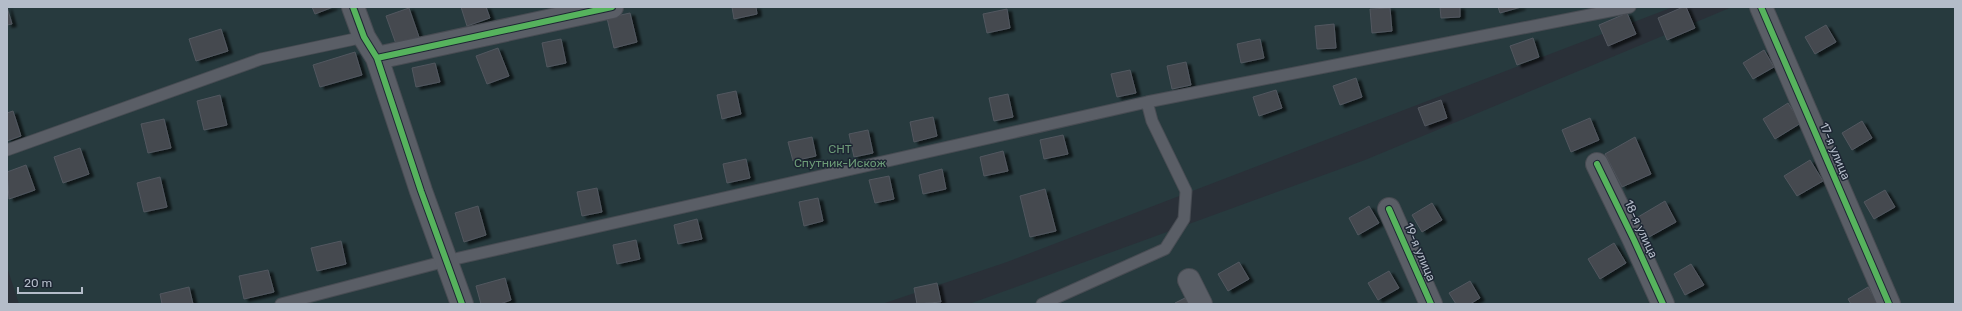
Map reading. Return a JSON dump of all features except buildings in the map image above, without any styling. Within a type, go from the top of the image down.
[{"type":"street","points":[[353,7],[364,37],[377,58],[421,191],[462,304]]},
{"type":"street","points":[[377,58],[612,7]]},
{"type":"street","name":"17-я улица","points":[[1761,7],[1889,304]]},
{"type":"street","name":"18-я улица","points":[[1597,164],[1634,240],[1662,304]]},
{"type":"street","name":"19-я улица","points":[[1389,209],[1430,304]]},
{"type":"street","points":[[1189,280],[1201,304]]},
{"type":"lane","points":[[281,304],[446,261],[1147,102],[1630,7]]},
{"type":"lane","points":[[7,150],[261,59],[364,37]]},
{"type":"lane","points":[[1042,304],[1165,249],[1184,219],[1186,191],[1152,121],[1147,102]]},
{"type":"green space","name":"СНТ Спутник-Искож","points":[[7,7],[1673,7],[1007,262],[882,304],[19,304],[7,267]]},
{"type":"green space","points":[[1732,7],[1955,7],[1955,304],[969,304],[1365,160]]},
{"type":"cycle path","points":[[353,7],[364,37],[377,58],[421,191],[462,304]]},
{"type":"cycle path","points":[[377,58],[612,7]]},
{"type":"cycle path","points":[[1761,7],[1889,304]]},
{"type":"cycle path","points":[[1597,164],[1663,304]]},
{"type":"cycle path","points":[[1389,209],[1431,304]]}]
